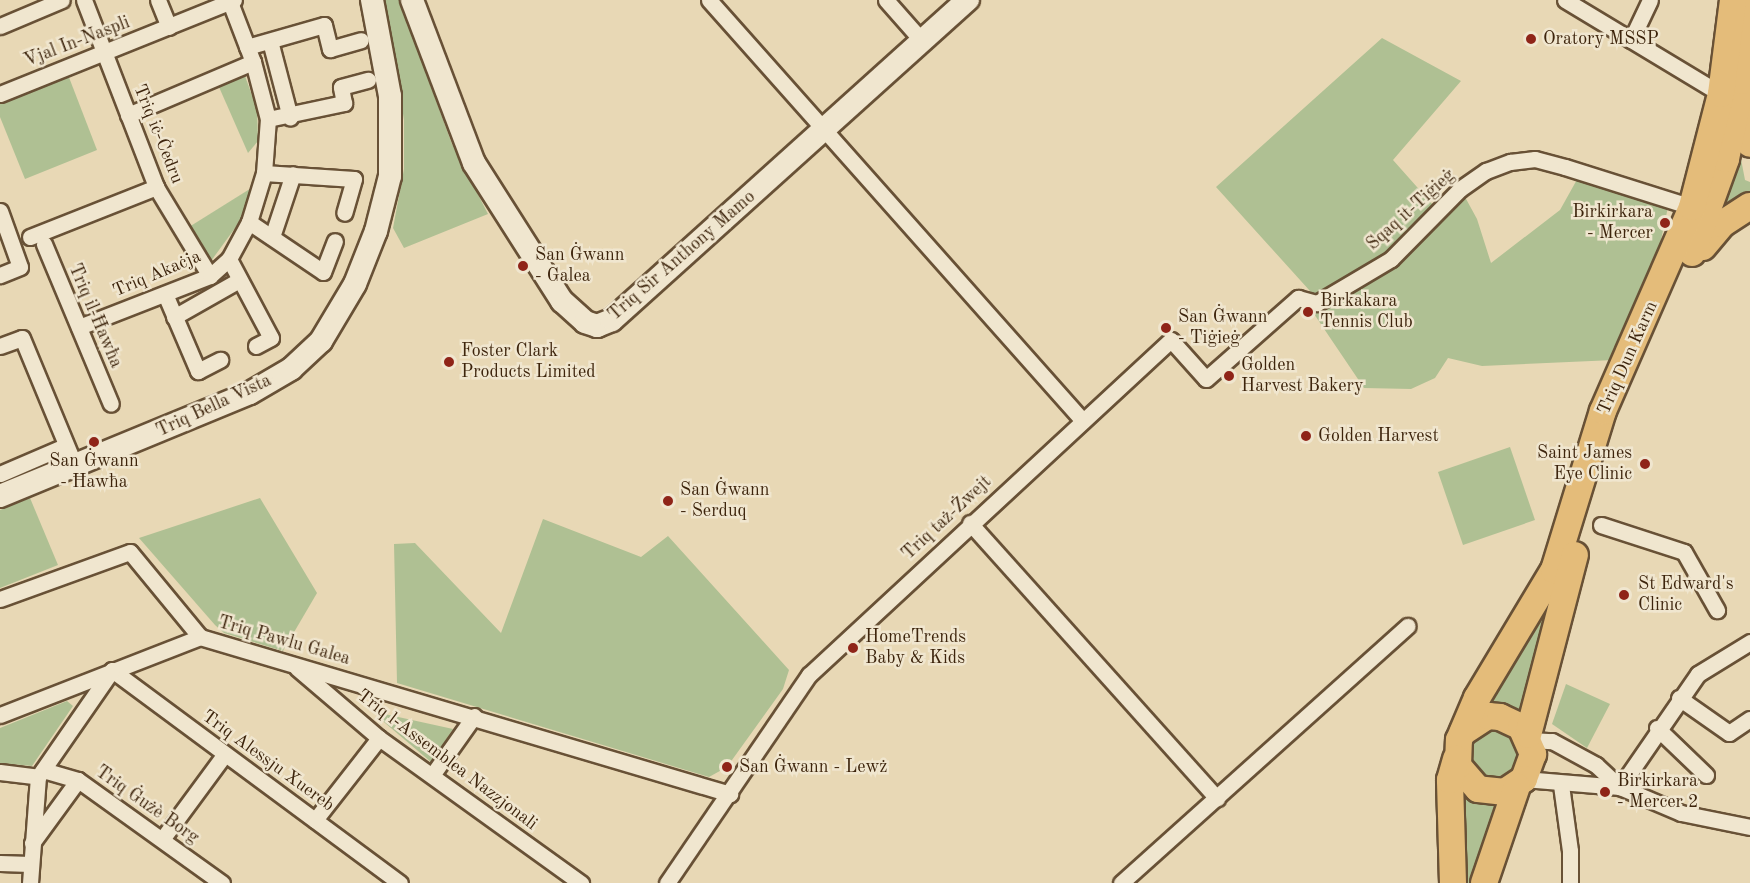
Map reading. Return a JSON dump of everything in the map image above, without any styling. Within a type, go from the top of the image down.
[{"type":"highway","name":"Triq Dun Karm","points":[[1484,883],[1533,754],[1529,738],[1569,574],[1615,430],[1708,218],[1726,159],[1732,87],[1733,0]]},
{"type":"highway","name":"Triq Dun Karm","points":[[1454,883],[1450,780],[1463,732],[1477,698],[1554,570],[1603,411],[1692,207],[1732,87],[1749,0]]},
{"type":"highway","points":[[1732,87],[1750,144]]},
{"type":"highway","points":[[1685,269],[1722,224],[1750,206]]},
{"type":"highway","points":[[1463,732],[1476,720],[1500,717],[1513,720],[1529,738]]},
{"type":"highway","points":[[1456,759],[1461,773],[1478,789],[1498,793],[1521,782]]},
{"type":"main road","name":"Triq Bella Vista","points":[[0,496],[250,393],[291,369],[321,341],[355,284],[376,231],[390,176],[390,96],[372,0]]},
{"type":"main road","name":"Triq Sir Anthony Mamo","points":[[412,0],[474,163],[562,301],[585,322],[597,326],[612,320],[968,0]]},
{"type":"street","points":[[0,26],[62,0]]},
{"type":"street","name":"Triq iċ-Ċedru","points":[[84,0],[156,187],[210,276]]},
{"type":"street","points":[[158,0],[170,27]]},
{"type":"street","points":[[709,0],[1083,421]]},
{"type":"street","points":[[886,0],[923,42]]},
{"type":"street","points":[[1565,0],[1631,40],[1732,87]]},
{"type":"street","points":[[1631,40],[1650,0]]},
{"type":"street","name":"Vjal In-Naspli","points":[[0,94],[232,1]]},
{"type":"street","name":"Triq Akaċja","points":[[79,327],[210,276],[230,259],[249,222],[264,173],[268,119],[253,62],[232,1]]},
{"type":"street","points":[[248,46],[324,25],[330,49],[360,40]]},
{"type":"street","points":[[270,41],[290,117]]},
{"type":"street","points":[[128,115],[253,62]]},
{"type":"street","points":[[268,119],[290,117],[345,103],[341,87],[368,80]]},
{"type":"street","name":"Sqaq it-Tiġieġ","points":[[1298,298],[1317,303],[1391,259],[1460,189],[1486,171],[1510,162],[1535,159],[1692,207]]},
{"type":"street","points":[[264,173],[354,179],[344,213]]},
{"type":"street","points":[[272,237],[293,174]]},
{"type":"street","points":[[30,237],[156,187]]},
{"type":"street","points":[[0,211],[20,267],[0,276]]},
{"type":"street","points":[[249,222],[324,272],[335,242]]},
{"type":"street","name":"Triq il-Ħawħa","points":[[44,244],[111,404]]},
{"type":"street","points":[[230,259],[271,338],[256,346]]},
{"type":"street","points":[[174,317],[239,280]]},
{"type":"street","points":[[165,294],[198,371],[220,360]]},
{"type":"street","name":"Triq taż-Żwejt","points":[[667,883],[730,794],[808,675],[970,523],[1172,340],[1206,379],[1298,298]]},
{"type":"street","points":[[0,346],[22,338],[75,466]]},
{"type":"street","points":[[0,474],[65,446]]},
{"type":"street","points":[[970,523],[1216,798]]},
{"type":"street","points":[[1602,525],[1684,552],[1718,610]]},
{"type":"street","name":"Triq Pawlu Galea","points":[[0,599],[119,553],[130,552],[200,637],[474,716],[730,794]]},
{"type":"street","points":[[1121,883],[1407,626]]},
{"type":"street","points":[[0,715],[200,637]]},
{"type":"street","points":[[1620,787],[1657,728],[1698,674],[1750,642]]},
{"type":"street","name":"Triq l-Assemblea Nazzjonali","points":[[292,664],[380,738],[434,774],[581,883]]},
{"type":"street","points":[[0,863],[32,877],[32,843],[41,774],[112,670]]},
{"type":"street","name":"Triq Alessju Xuereb","points":[[112,670],[400,883]]},
{"type":"street","points":[[1679,698],[1729,733],[1750,719]]},
{"type":"street","points":[[434,774],[474,716]]},
{"type":"street","points":[[1657,728],[1706,775]]},
{"type":"street","points":[[315,820],[380,738]]},
{"type":"street","points":[[1529,738],[1552,741],[1596,765],[1620,787],[1681,813],[1750,828]]},
{"type":"street","points":[[163,838],[225,754]]},
{"type":"street","name":"Triq Ġużè Borg","points":[[0,772],[41,774],[78,780],[163,838],[222,883]]},
{"type":"street","points":[[32,843],[78,780]]},
{"type":"street","points":[[1521,782],[1620,787]]},
{"type":"street","points":[[1561,785],[1570,851],[1570,883]]},
{"type":"green space","points":[[385,0],[399,0],[452,144],[488,214],[404,248],[393,228],[404,169],[404,120]]},
{"type":"green space","points":[[1382,38],[1461,81],[1393,160],[1441,214],[1465,197],[1477,219],[1491,263],[1560,210],[1579,176],[1668,207],[1655,268],[1614,360],[1482,366],[1448,358],[1435,378],[1411,389],[1364,388],[1312,311],[1318,304],[1310,291],[1216,187]]},
{"type":"green space","points":[[65,67],[97,150],[25,179],[0,117],[0,94]]},
{"type":"green space","points":[[245,76],[257,109],[258,141],[248,153],[219,87]]},
{"type":"green space","points":[[1737,138],[1745,180],[1750,182],[1750,200],[1712,225]]},
{"type":"green space","points":[[253,187],[238,224],[211,261],[189,227]]},
{"type":"green space","points":[[1510,447],[1535,520],[1463,545],[1438,472]]},
{"type":"green space","points":[[30,498],[58,565],[0,588],[0,510]]},
{"type":"green space","points":[[260,498],[317,593],[283,651],[224,633],[139,538]]},
{"type":"green space","points":[[543,519],[641,557],[668,536],[789,670],[783,689],[727,767],[709,777],[397,683],[394,544],[415,543],[501,633]]},
{"type":"green space","points":[[1563,566],[1522,719],[1482,710]]},
{"type":"green space","points":[[1566,684],[1610,704],[1587,748],[1552,724]]},
{"type":"green space","points":[[67,701],[73,706],[32,766],[0,763],[0,728]]},
{"type":"green space","points":[[380,713],[453,729],[431,762],[378,717]]},
{"type":"green space","points":[[1488,730],[1498,730],[1511,737],[1518,750],[1518,760],[1511,773],[1498,780],[1488,780],[1479,776],[1472,769],[1468,760],[1468,750],[1472,741],[1479,734]]},
{"type":"green space","points":[[1458,789],[1480,802],[1502,801],[1473,883],[1461,883]]},
{"type":"place","name":"Oratory MSSP","points":[[1531,39]]},
{"type":"place","name":"Birkirkara - Mercer","points":[[1665,223]]},
{"type":"place","name":"San Ġwann - Galea","points":[[523,266]]},
{"type":"place","name":"Birkakara Tennis Club","points":[[1308,312]]},
{"type":"place","name":"San Ġwann - Tiġieġ","points":[[1166,328]]},
{"type":"place","name":"Foster Clark Products Limited","points":[[449,362]]},
{"type":"place","name":"Golden Harvest Bakery","points":[[1229,376]]},
{"type":"place","name":"Golden Harvest","points":[[1306,436]]},
{"type":"place","name":"San Ġwann - Ħawħa","points":[[94,442]]},
{"type":"place","name":"Saint James Eye Clinic","points":[[1645,464]]},
{"type":"place","name":"San Ġwann - Serduq","points":[[668,501]]},
{"type":"place","name":"St Edward's Clinic","points":[[1624,595]]},
{"type":"place","name":"HomeTrends Baby & Kids","points":[[853,648]]},
{"type":"place","name":"San Ġwann - Lewż","points":[[727,767]]},
{"type":"place","name":"Birkirkara - Mercer 2","points":[[1605,792]]}]
